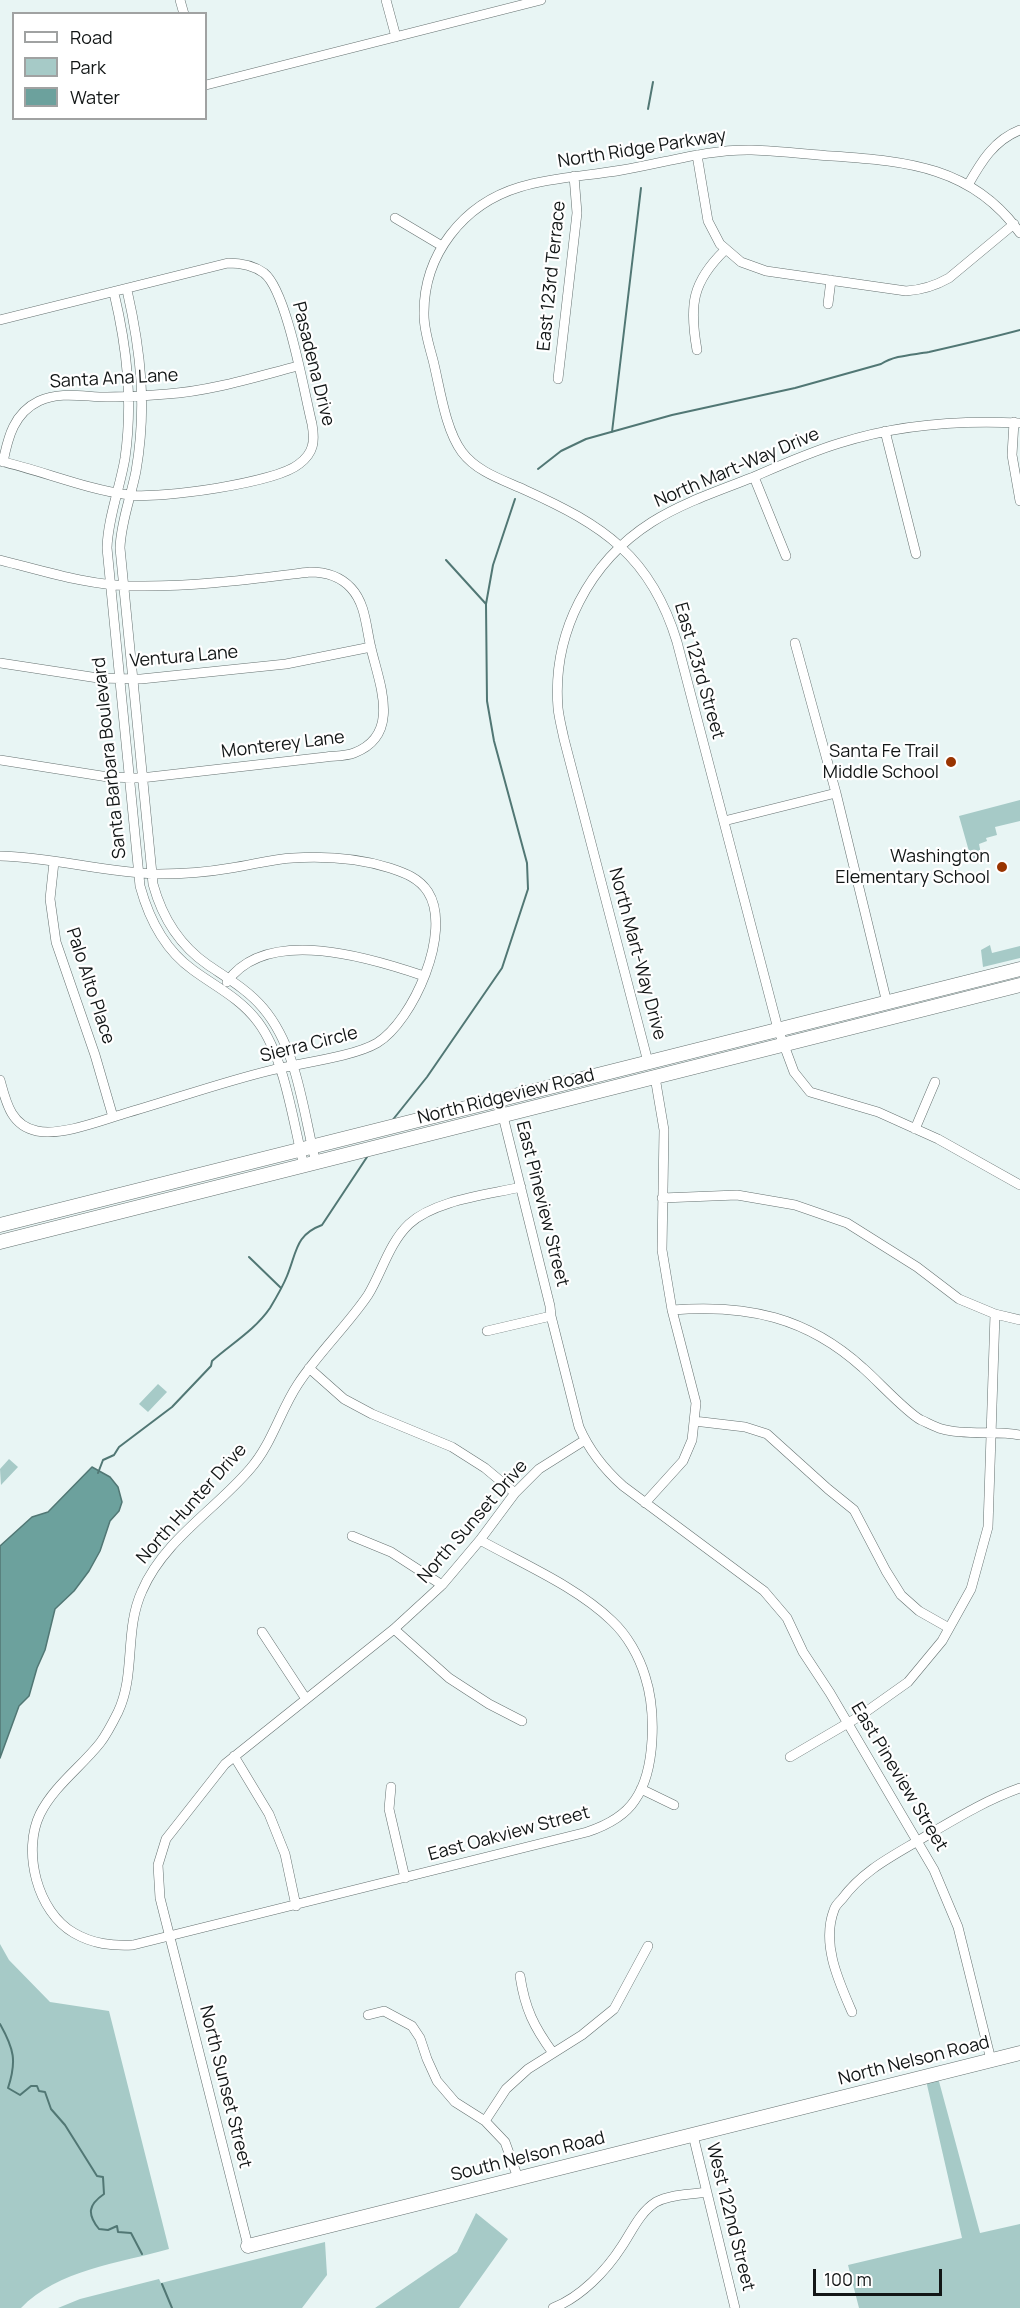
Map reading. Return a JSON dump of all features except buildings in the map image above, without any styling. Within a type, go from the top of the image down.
[{"type":"main road","name":"North Ridgeview Road","points":[[0,1225],[1020,969]]},
{"type":"main road","name":"North Ridgeview Road","points":[[0,1242],[1020,985]]},
{"type":"main road","name":"North Nelson Road","points":[[816,2103],[1020,2053]]},
{"type":"main road","name":"South Nelson Road","points":[[248,2246],[816,2103]]},
{"type":"street","points":[[386,0],[396,37]]},
{"type":"street","points":[[207,85],[541,0]]},
{"type":"street","points":[[968,185],[996,144],[1020,130]]},
{"type":"street","name":"North Ridge Parkway","points":[[442,246],[461,221],[488,200],[521,187],[574,176],[633,168],[697,154],[754,150],[887,160],[929,168],[968,185],[994,205],[1020,233]]},
{"type":"street","points":[[697,154],[708,221],[725,250],[741,262],[756,268],[906,291],[926,288],[949,278],[1014,224]]},
{"type":"street","name":"East 123rd Terrace","points":[[558,379],[577,213],[574,176]]},
{"type":"street","points":[[395,218],[442,246]]},
{"type":"street","name":"East 123rd Street","points":[[442,246],[428,280],[424,317],[426,334],[450,430],[471,462],[482,470],[575,513],[603,531],[621,546],[647,576],[668,616],[778,1029]]},
{"type":"street","points":[[697,350],[693,326],[694,298],[704,274],[725,250]]},
{"type":"street","name":"Pasadena Drive","points":[[0,320],[228,263],[244,264],[264,274],[280,298],[314,440],[314,447],[309,454],[293,469],[229,485],[170,494],[129,495],[2,461]]},
{"type":"street","points":[[828,304],[831,280]]},
{"type":"street","name":"Santa Barbara Boulevard","points":[[126,290],[140,352],[142,396],[138,456],[120,536],[151,873],[157,900],[175,933],[195,955],[229,979],[262,1007],[282,1039],[292,1066],[306,1148]]},
{"type":"street","name":"Santa Barbara Boulevard","points":[[114,293],[124,336],[129,396],[125,456],[108,536],[110,584],[138,872],[144,903],[164,940],[185,963],[244,1006],[258,1023],[271,1044],[280,1068],[310,1164]]},
{"type":"street","name":"Santa Ana Lane","points":[[2,461],[14,424],[22,413],[39,400],[61,395],[142,396],[190,392],[298,366]]},
{"type":"street","name":"North Mart-Way Drive","points":[[648,1062],[567,750],[558,707],[558,674],[564,641],[574,612],[600,567],[636,533],[667,514],[841,442],[885,431],[954,422],[1017,422]]},
{"type":"street","points":[[1017,422],[1012,454],[1020,501]]},
{"type":"street","points":[[885,431],[916,554]]},
{"type":"street","points":[[754,477],[786,556]]},
{"type":"street","name":"Monterey Lane","points":[[0,560],[86,580],[123,585],[187,586],[320,572],[334,576],[344,581],[355,592],[366,622],[384,697],[385,715],[376,736],[354,753],[141,778],[108,777],[0,760]]},
{"type":"street","points":[[795,643],[836,793],[887,1003]]},
{"type":"street","name":"Ventura Lane","points":[[0,663],[98,678],[132,679],[286,663],[371,647]]},
{"type":"street","points":[[724,821],[836,793]]},
{"type":"street","name":"Sierra Circle","points":[[0,856],[151,873],[197,872],[291,858],[319,857],[361,861],[410,875],[428,892],[436,915],[431,955],[405,1016],[388,1036],[358,1051],[280,1068],[61,1130],[34,1130],[18,1122],[10,1112],[0,1080]]},
{"type":"street","name":"Palo Alto Place","points":[[54,862],[50,899],[54,935],[95,1055],[113,1117]]},
{"type":"street","points":[[222,989],[243,964],[286,952],[314,950],[359,956],[424,976]]},
{"type":"street","points":[[778,1029],[794,1072],[810,1092],[878,1112],[938,1139],[1020,1185]]},
{"type":"street","points":[[645,1503],[683,1461],[692,1440],[696,1403],[672,1310],[662,1250],[664,1130],[655,1077]]},
{"type":"street","points":[[915,1129],[935,1082]]},
{"type":"street","name":"East Pineview Street","points":[[500,1100],[551,1316],[579,1427],[585,1440],[608,1472],[645,1503],[764,1591],[787,1618],[803,1652],[848,1723],[934,1870],[958,1927],[992,2060]]},
{"type":"street","name":"North Hunter Drive","points":[[170,1936],[133,1945],[116,1946],[86,1940],[68,1930],[48,1908],[38,1884],[33,1860],[33,1837],[36,1824],[46,1804],[99,1744],[119,1711],[128,1678],[134,1612],[149,1576],[178,1540],[252,1468],[275,1430],[294,1391],[309,1368],[363,1302],[392,1248],[409,1224],[426,1212],[445,1205],[521,1187]]},
{"type":"street","points":[[662,1198],[737,1195],[795,1205],[847,1223],[917,1267],[959,1299],[995,1314],[1020,1320]]},
{"type":"street","points":[[672,1310],[711,1307],[746,1311],[778,1318],[806,1328],[853,1359],[918,1418],[942,1429],[1020,1435]]},
{"type":"street","points":[[790,1757],[848,1723],[908,1682],[942,1641],[971,1589],[988,1527],[995,1314]]},
{"type":"street","name":"East Pineview Street","points":[[487,1330],[551,1316]]},
{"type":"street","points":[[309,1368],[344,1399],[372,1414],[452,1447],[485,1468],[515,1493]]},
{"type":"street","points":[[694,1421],[745,1427],[766,1434],[854,1510],[901,1595],[919,1611],[949,1628]]},
{"type":"street","name":"North Sunset Drive","points":[[170,1936],[158,1882],[160,1852],[178,1823],[225,1764],[394,1629],[442,1585],[515,1493],[539,1469],[585,1440]]},
{"type":"street","points":[[351,1536],[392,1552],[442,1585]]},
{"type":"street","name":"East Oakview Street","points":[[170,1936],[296,1906],[608,1825],[634,1802],[646,1780],[651,1752],[651,1710],[645,1676],[633,1647],[614,1623],[589,1601],[480,1540]]},
{"type":"street","points":[[394,1629],[450,1678],[489,1704],[522,1721]]},
{"type":"street","points":[[262,1632],[306,1699]]},
{"type":"street","points":[[234,1756],[269,1814],[285,1854],[296,1906]]},
{"type":"street","points":[[391,1787],[389,1809],[405,1878]]},
{"type":"street","points":[[852,2012],[837,1975],[830,1941],[834,1910],[854,1882],[884,1860],[973,1808],[1020,1788]]},
{"type":"street","points":[[641,1789],[674,1805]]},
{"type":"street","name":"North Sunset Street","points":[[170,1936],[248,2246]]},
{"type":"street","points":[[485,2121],[506,2089],[528,2069],[582,2035],[614,2009],[648,1946]]},
{"type":"street","points":[[520,1976],[527,2011],[538,2033],[553,2053]]},
{"type":"street","points":[[368,2015],[384,2011],[412,2026],[420,2038],[437,2081],[455,2102],[485,2121],[506,2142],[518,2178]]},
{"type":"street","name":"West 122nd Street","points":[[693,2135],[735,2308]]},
{"type":"street","points":[[553,2308],[579,2292],[611,2261],[648,2208],[669,2197],[706,2192]]},
{"type":"green space","points":[[1020,800],[1020,821],[995,827],[997,835],[986,838],[987,841],[979,844],[982,859],[972,862],[959,816]]},
{"type":"green space","points":[[990,945],[992,953],[1020,946],[1020,958],[983,967],[981,950]]},
{"type":"green space","points":[[158,1384],[167,1392],[148,1412],[139,1404]]},
{"type":"green space","points":[[9,1459],[18,1467],[1,1485],[0,1469]]},
{"type":"green space","points":[[0,1944],[9,1960],[50,2002],[109,2011],[169,2249],[71,2276],[36,2295],[21,2308],[0,2308]]},
{"type":"green space","points":[[937,2074],[980,2233],[1020,2224],[1020,2308],[859,2308],[848,2265],[962,2238],[925,2076]]},
{"type":"green space","points":[[476,2213],[508,2239],[459,2308],[375,2308],[457,2252]]},
{"type":"green space","points":[[325,2242],[327,2275],[302,2308],[58,2308],[80,2299],[159,2279],[161,2283]]},
{"type":"water","points":[[92,1467],[110,1477],[118,1487],[122,1502],[119,1511],[110,1521],[100,1551],[89,1571],[74,1591],[55,1609],[45,1650],[29,1696],[19,1706],[0,1758],[0,1546],[32,1517],[48,1512]]},
{"type":"waterway","points":[[648,109],[653,82]]},
{"type":"waterway","points":[[612,432],[641,188]]},
{"type":"waterway","points":[[538,469],[561,451],[586,439],[672,415],[795,388],[881,364],[898,357],[929,352],[1020,330]]},
{"type":"waterway","points":[[391,1122],[427,1077],[502,968],[528,889],[527,863],[494,741],[487,701],[486,604],[493,565],[515,499]]},
{"type":"waterway","points":[[446,560],[486,604]]},
{"type":"waterway","points":[[98,1473],[103,1460],[114,1455],[119,1447],[172,1407],[211,1366],[212,1361],[264,1316],[284,1284],[298,1245],[307,1234],[322,1225],[369,1154]]},
{"type":"waterway","points":[[249,1257],[281,1288]]},
{"type":"waterway","points":[[0,2024],[13,2055],[13,2070],[8,2088],[20,2095],[31,2086],[37,2086],[39,2091],[45,2092],[51,2109],[65,2125],[97,2176],[103,2177],[104,2194],[92,2206],[92,2219],[99,2229],[108,2230],[117,2226],[118,2232],[131,2233],[142,2254]]},
{"type":"waterway","points":[[162,2284],[172,2308]]},
{"type":"place","name":"Santa Fe Trail Middle School","points":[[951,762]]},
{"type":"place","name":"Washington Elementary School","points":[[1002,867]]}]
